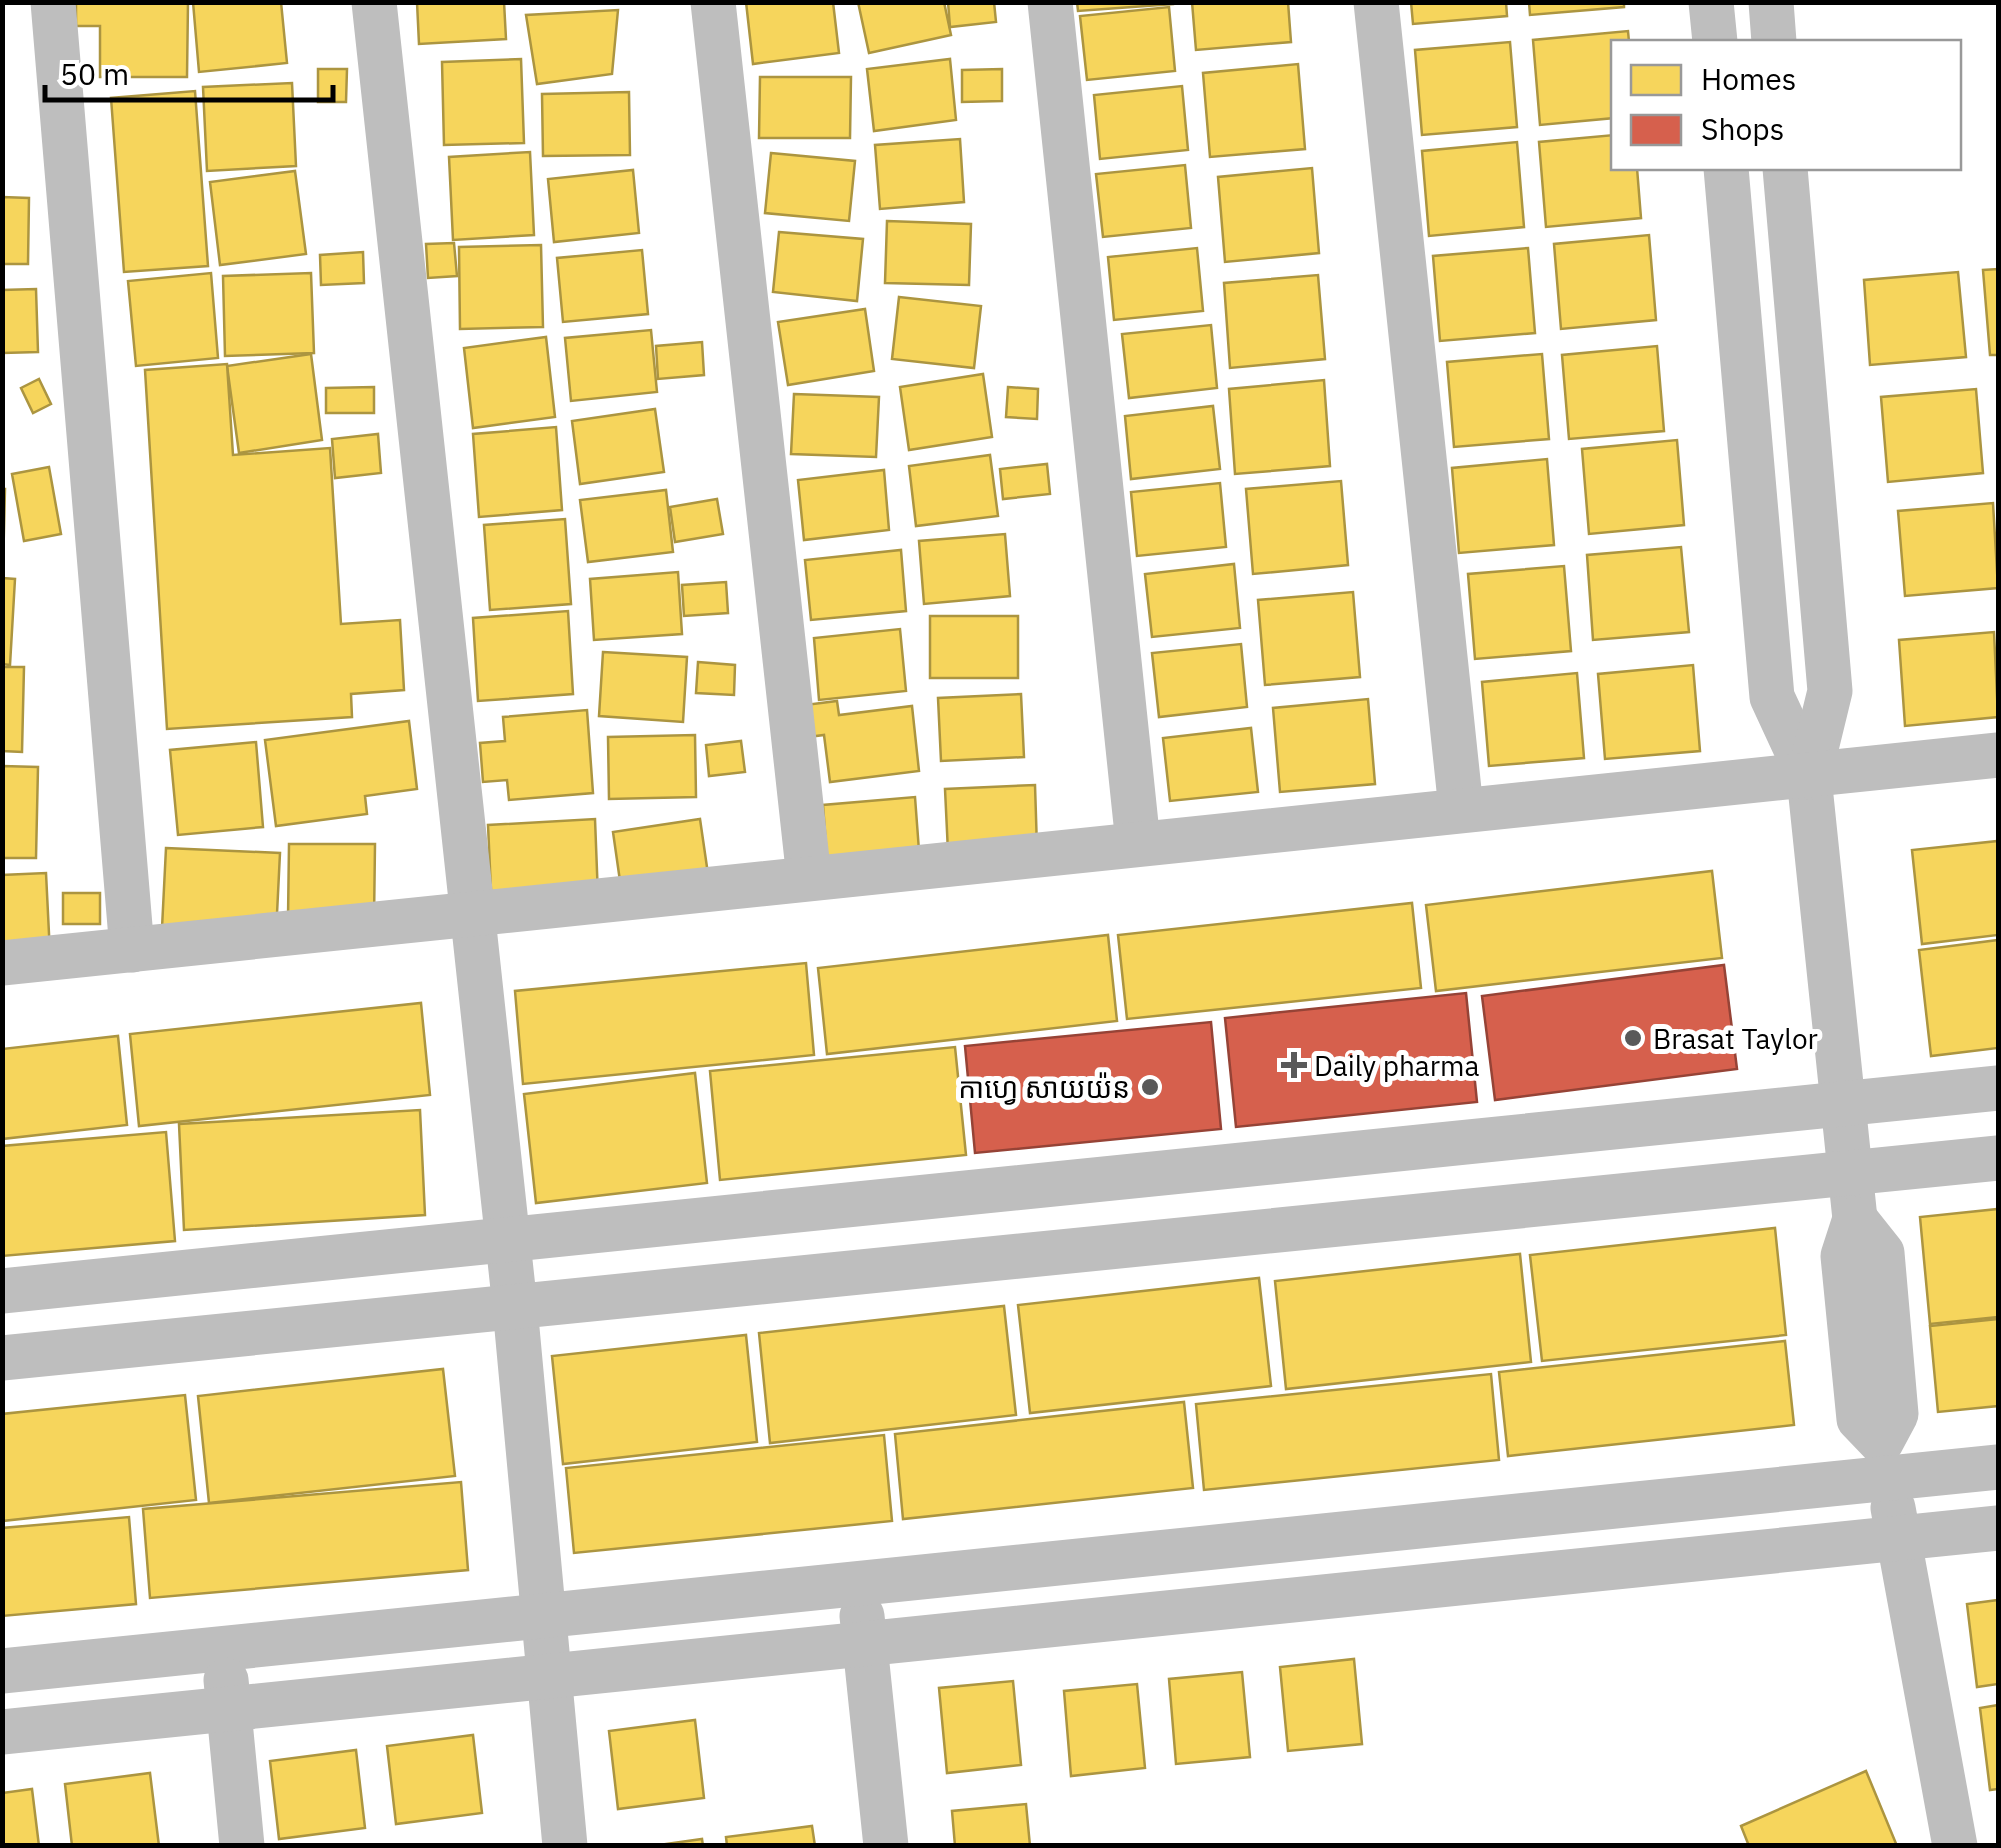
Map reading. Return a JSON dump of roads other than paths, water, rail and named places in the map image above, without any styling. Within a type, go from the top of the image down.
[{"type":"street","points":[[52,2],[132,950]]},
{"type":"street","points":[[374,2],[515,1307],[565,1846]]},
{"type":"street","points":[[713,2],[809,878]]},
{"type":"street","points":[[1050,2],[1138,843]]},
{"type":"street","points":[[1376,2],[1461,809]]},
{"type":"street","points":[[1711,2],[1715,40]]},
{"type":"street","points":[[1771,2],[1774,40]]},
{"type":"street","points":[[1726,170],[1772,697],[1809,778],[1855,1218],[1844,1256],[1859,1419],[1884,1460],[1955,1846]]},
{"type":"street","points":[[1785,170],[1830,692],[1809,778]]},
{"type":"street","points":[[2,964],[1461,809],[1809,778],[1998,754]]},
{"type":"street","points":[[2,1292],[1998,1088]]},
{"type":"street","points":[[1625,1126],[1630,1195]]},
{"type":"street","points":[[2,1358],[1998,1158]]},
{"type":"street","points":[[1197,1169],[1203,1238]]},
{"type":"street","points":[[744,1216],[751,1284]]},
{"type":"street","points":[[298,1261],[302,1328]]},
{"type":"street","points":[[2,1671],[1374,1531],[1884,1460],[1998,1466]]},
{"type":"street","points":[[2,1732],[1998,1528]]},
{"type":"street","points":[[1374,1531],[1376,1592]]},
{"type":"street","points":[[859,1584],[886,1846]]},
{"type":"street","points":[[223,1648],[242,1846]]},
{"type":"place","name":"Brasat Taylor","points":[[1633,1038]]},
{"type":"place","name":"Daily pharma","points":[[1294,1065]]},
{"type":"place","name":"កាហ្វេ សាយយ៉ន","points":[[1150,1087]]}]
